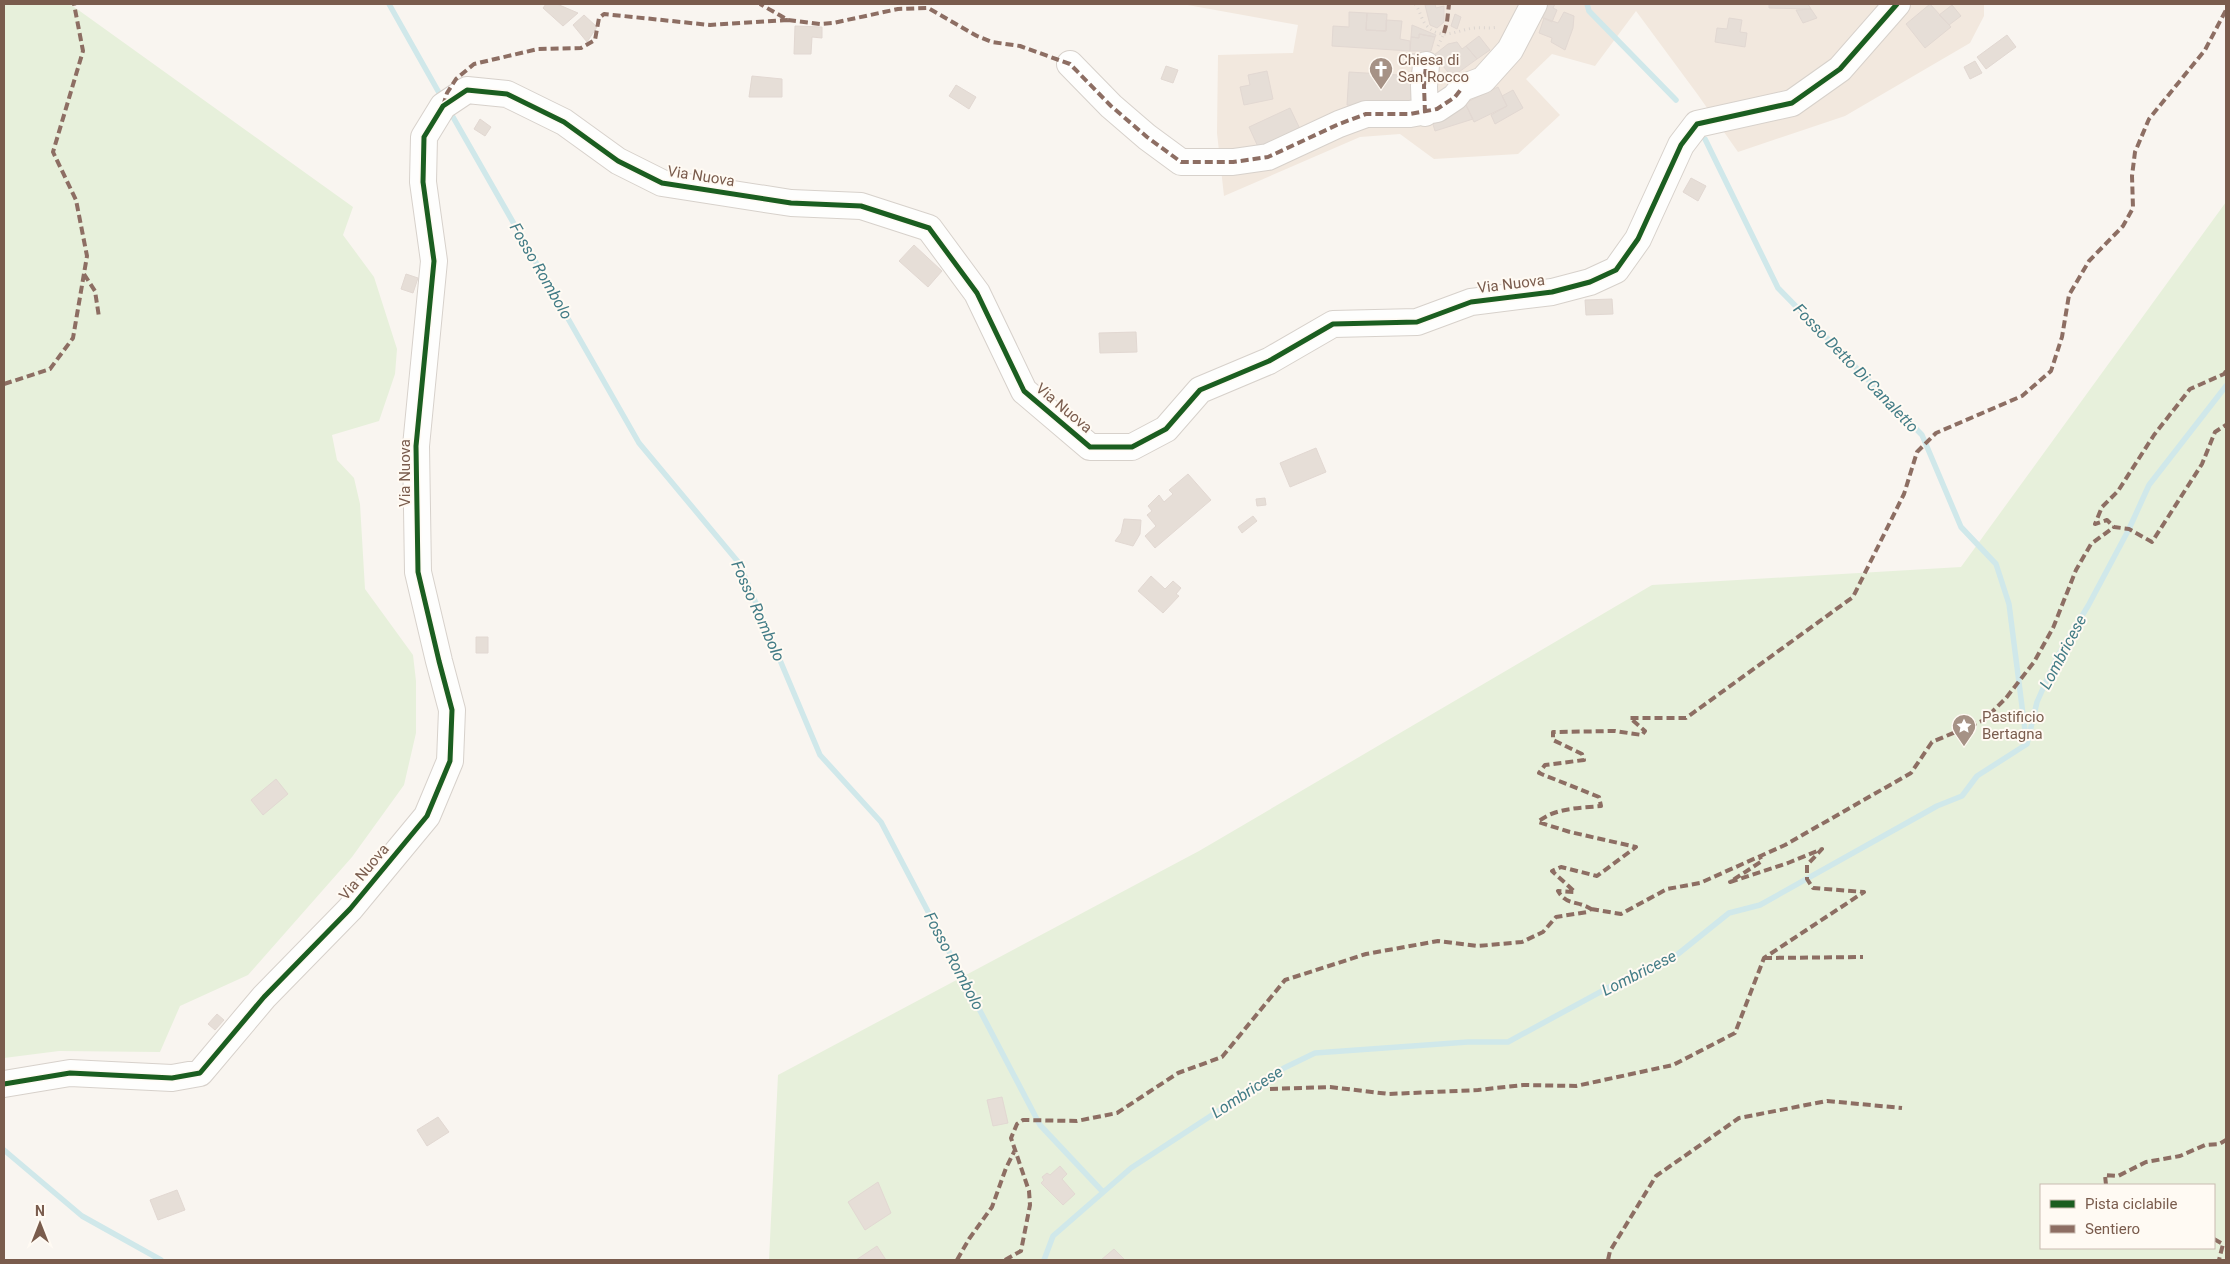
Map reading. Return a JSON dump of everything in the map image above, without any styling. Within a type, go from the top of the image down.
[{"type":"street","points":[[1070,64],[1111,106],[1147,137],[1181,162],[1233,162],[1268,157],[1339,124],[1366,114],[1425,113],[1437,109],[1455,96],[1462,88],[1483,80],[1510,50],[1534,4]]},
{"type":"street","name":"Via Nuova","points":[[4,1084],[70,1073],[172,1078],[200,1073],[264,997],[350,909],[427,816],[450,760],[452,710],[438,661],[418,572],[416,446],[434,261],[423,182],[424,137],[443,106],[467,90],[507,94],[564,122],[618,161],[662,183],[791,203],[861,206],[929,228],[977,293],[1024,390],[1090,446],[1132,446],[1166,429],[1200,390],[1269,361],[1332,324],[1417,322],[1470,302],[1552,292],[1590,282],[1616,270],[1638,239],[1681,145],[1697,124],[1792,103],[1840,69],[1896,4]]},
{"type":"street","points":[[1425,113],[1424,86],[1426,65]]},
{"type":"path","points":[[1415,4],[1426,24],[1436,32],[1453,35],[1474,28],[1488,29],[1505,25]]},
{"type":"shaded area","points":[[1182,4],[1984,4],[1984,16],[1970,43],[1845,116],[1738,152],[1636,11],[1595,66],[1552,54],[1526,79],[1560,115],[1518,154],[1434,159],[1400,134],[1360,137],[1224,196],[1217,133],[1218,55],[1293,53],[1298,25]]},
{"type":"green space","points":[[4,4],[70,4],[353,207],[343,235],[374,277],[397,349],[395,374],[379,421],[332,435],[337,460],[354,478],[360,504],[365,589],[413,655],[416,681],[416,733],[404,785],[352,857],[248,975],[180,1006],[160,1052],[59,1051],[4,1058]]},
{"type":"green space","points":[[2226,202],[2226,1260],[769,1260],[778,1075],[1199,851],[1652,585],[1961,567]]},
{"type":"building","points":[[546,4],[557,4],[578,13],[563,26],[543,8]]},
{"type":"building","points":[[1435,4],[1436,8],[1444,6],[1444,22],[1437,28],[1430,25],[1425,5]]},
{"type":"building","points":[[1537,4],[1555,4],[1553,8],[1557,10],[1552,22],[1532,13]]},
{"type":"building","points":[[1769,4],[1808,4],[1811,9],[1769,8]]},
{"type":"building","points":[[1930,4],[1951,27],[1925,48],[1906,24]]},
{"type":"building","points":[[1952,5],[1961,16],[1949,25],[1939,15]]},
{"type":"building","points":[[1811,9],[1817,18],[1803,23],[1796,10]]},
{"type":"building","points":[[1349,12],[1367,13],[1366,30],[1386,31],[1386,20],[1402,21],[1400,39],[1410,41],[1410,51],[1332,46],[1333,26],[1349,27]]},
{"type":"building","points":[[1564,12],[1574,16],[1573,28],[1565,50],[1551,42],[1552,38],[1539,33],[1544,18],[1558,23]]},
{"type":"building","points":[[1367,13],[1387,14],[1386,31],[1366,30]]},
{"type":"building","points":[[1455,14],[1461,17],[1457,29],[1451,26]]},
{"type":"building","points":[[584,15],[597,27],[587,42],[573,25]]},
{"type":"building","points":[[1729,18],[1742,20],[1740,32],[1747,33],[1745,47],[1715,42],[1717,28],[1727,29]]},
{"type":"building","points":[[1412,25],[1436,35],[1435,37],[1419,34],[1419,38],[1411,37]]},
{"type":"building","points":[[795,26],[822,27],[822,38],[812,37],[811,54],[794,54]]},
{"type":"building","points":[[1419,34],[1435,37],[1431,51],[1410,51],[1411,37],[1419,38]]},
{"type":"building","points":[[2007,35],[2016,47],[1986,69],[1977,57]]},
{"type":"building","points":[[1479,36],[1490,50],[1477,59],[1466,46]]},
{"type":"building","points":[[1457,42],[1462,49],[1466,46],[1477,59],[1452,77],[1434,55],[1448,44]]},
{"type":"building","points":[[1406,53],[1418,54],[1417,66],[1405,65]]},
{"type":"building","points":[[1975,61],[1982,73],[1970,79],[1964,67]]},
{"type":"building","points":[[1166,66],[1178,70],[1173,83],[1161,79]]},
{"type":"building","points":[[1267,71],[1273,99],[1244,105],[1240,87],[1250,85],[1248,75]]},
{"type":"building","name":"Chiesa di San Rocco","points":[[1349,72],[1415,76],[1413,110],[1347,105]]},
{"type":"building","points":[[752,76],[782,79],[782,97],[749,97]]},
{"type":"building","points":[[956,85],[976,97],[969,109],[949,96]]},
{"type":"building","points":[[1498,87],[1507,106],[1474,122],[1465,103]]},
{"type":"building","points":[[1513,90],[1523,108],[1495,124],[1491,115],[1507,106],[1502,96]]},
{"type":"building","points":[[1466,105],[1473,119],[1435,131],[1432,121]]},
{"type":"building","points":[[1290,108],[1300,129],[1259,149],[1249,127]]},
{"type":"building","points":[[480,119],[491,127],[485,136],[474,129]]},
{"type":"building","points":[[1691,178],[1706,186],[1698,201],[1683,192]]},
{"type":"building","points":[[914,245],[942,271],[928,287],[899,261]]},
{"type":"building","points":[[406,274],[418,278],[413,293],[401,289]]},
{"type":"building","points":[[1612,299],[1613,314],[1586,315],[1585,300]]},
{"type":"building","points":[[1136,332],[1137,352],[1100,353],[1099,333]]},
{"type":"building","points":[[1316,448],[1326,472],[1290,487],[1280,463]]},
{"type":"building","points":[[1188,474],[1211,500],[1155,548],[1145,536],[1156,526],[1147,515],[1152,511],[1148,506],[1159,495],[1164,502],[1173,494],[1169,490]]},
{"type":"building","points":[[1265,498],[1266,505],[1257,506],[1256,499]]},
{"type":"building","points":[[1253,516],[1257,521],[1242,533],[1238,527]]},
{"type":"building","points":[[1124,519],[1141,520],[1140,534],[1133,546],[1115,541],[1121,533]]},
{"type":"building","points":[[1151,576],[1165,589],[1173,581],[1181,588],[1176,594],[1179,596],[1163,613],[1138,591]]},
{"type":"building","points":[[476,637],[488,637],[488,653],[476,653]]},
{"type":"building","points":[[276,779],[288,794],[263,815],[251,800]]},
{"type":"building","points":[[217,1014],[224,1020],[215,1030],[208,1024]]},
{"type":"building","points":[[1002,1097],[1008,1123],[993,1126],[987,1100]]},
{"type":"building","points":[[438,1117],[449,1132],[427,1146],[417,1130]]},
{"type":"building","points":[[1060,1166],[1067,1174],[1062,1179],[1075,1194],[1063,1205],[1041,1183],[1044,1180],[1042,1177],[1047,1173],[1050,1175]]},
{"type":"building","points":[[878,1182],[891,1213],[865,1230],[848,1202]]},
{"type":"building","points":[[177,1190],[185,1210],[158,1220],[150,1200]]},
{"type":"building","points":[[877,1246],[886,1260],[856,1260]]},
{"type":"building","points":[[1114,1249],[1125,1260],[1101,1260]]},
{"type":"waterway","name":"Fosso Rombolo","points":[[389,4],[442,98]]},
{"type":"waterway","name":"Fosso Detto Di Canaletto","points":[[1587,4],[1589,11],[1676,100]]},
{"type":"waterway","name":"Fosso Rombolo","points":[[449,110],[639,443],[739,563],[820,755],[881,822],[1040,1125],[1103,1192]]},
{"type":"waterway","name":"Fosso Detto Di Canaletto","points":[[1705,139],[1778,288],[1922,435],[1961,527],[1996,564],[2009,604],[2026,738]]},
{"type":"waterway","name":"Lombricese","points":[[1044,1260],[1053,1236],[1131,1168],[1284,1068],[1315,1053],[1468,1042],[1508,1042],[1626,978],[1678,954],[1729,913],[1760,905],[1937,806],[1962,796],[1977,776],[2027,744],[2037,702],[2057,657],[2088,606],[2129,529],[2149,485],[2226,386]]},
{"type":"waterway","points":[[4,1150],[82,1216],[161,1260]]},
{"type":"marked path","points":[[4,384],[50,369],[73,338],[87,256],[76,200],[53,152],[83,51],[74,4]]},
{"type":"marked path","points":[[443,106],[447,93],[456,79],[474,64],[538,49],[581,48],[595,40],[599,18],[604,14],[710,25],[788,20],[760,4]]},
{"type":"marked path","points":[[1444,33],[1449,4]]},
{"type":"marked path","points":[[788,20],[820,24],[833,23],[898,9],[928,8],[977,36],[992,42],[1020,46],[1070,64],[1111,106],[1147,137],[1181,162],[1233,162],[1268,157],[1339,124],[1366,114],[1410,114],[1437,109],[1455,97],[1462,88]]},
{"type":"marked path","points":[[1005,1260],[1021,1251],[1030,1205],[1029,1191],[1011,1138],[1017,1124],[1023,1120],[1077,1121],[1117,1113],[1178,1073],[1222,1057],[1285,980],[1366,954],[1438,941],[1478,946],[1522,942],[1543,932],[1556,917],[1587,912],[1591,909],[1561,896],[1558,891],[1575,892],[1552,871],[1561,867],[1597,876],[1636,847],[1570,832],[1538,822],[1544,817],[1559,811],[1601,806],[1599,797],[1539,773],[1545,765],[1584,760],[1582,754],[1553,740],[1553,732],[1615,731],[1642,735],[1645,731],[1630,718],[1686,718],[1853,597],[1904,494],[1917,452],[1936,433],[2022,396],[2051,371],[2062,337],[2069,295],[2089,261],[2123,226],[2133,208],[2132,176],[2135,152],[2149,119],[2205,50],[2226,10]]},
{"type":"marked path","points":[[1425,113],[1424,86],[1426,65]]},
{"type":"marked path","points":[[84,274],[95,291],[99,317]]},
{"type":"marked path","points":[[2226,371],[2224,374],[2190,389],[2154,435],[2118,491],[2102,507],[2095,524],[2107,520],[2114,527],[2129,529],[2152,542],[2202,464],[2215,432],[2226,425]]},
{"type":"marked path","points":[[1591,909],[1621,914],[1667,889],[1700,883],[1785,845],[1911,773],[1932,742],[1984,720],[2006,698],[2034,662],[2053,628],[2076,570],[2091,544],[2114,527]]},
{"type":"marked path","points":[[1270,1089],[1330,1087],[1389,1094],[1478,1090],[1523,1085],[1576,1086],[1673,1065],[1735,1033],[1764,958],[1864,892],[1813,888],[1807,879],[1807,865],[1822,849],[1788,863],[1730,882],[1762,861],[1760,857]]},
{"type":"marked path","points":[[1764,958],[1863,957]]},
{"type":"marked path","points":[[1608,1260],[1610,1251],[1656,1176],[1739,1118],[1827,1101],[1902,1108]]},
{"type":"marked path","points":[[2106,1184],[2105,1175],[2118,1176],[2146,1162],[2180,1156],[2205,1145],[2219,1144],[2226,1140]]},
{"type":"marked path","points":[[957,1260],[969,1239],[992,1207],[1006,1168],[1015,1150]]},
{"type":"marked path","points":[[2215,1240],[2223,1244],[2219,1260]]},
{"type":"cycle path","points":[[4,1084],[70,1073],[172,1078],[200,1073],[264,997],[350,909],[427,816],[450,761],[452,710],[418,572],[416,446],[434,261],[423,182],[424,137],[443,106],[467,90],[507,94],[564,122],[618,161],[662,183],[791,203],[861,206],[929,228],[977,293],[1024,391],[1090,447],[1132,447],[1166,429],[1200,390],[1269,361],[1333,324],[1417,322],[1471,302],[1552,292],[1590,282],[1616,270],[1638,239],[1681,145],[1697,124],[1792,103],[1840,69],[1897,4]]},
{"type":"place","name":"Chiesa di San Rocco","points":[[1381,90]]},
{"type":"place","name":"Pastificio Bertagna","points":[[1964,747]]}]
